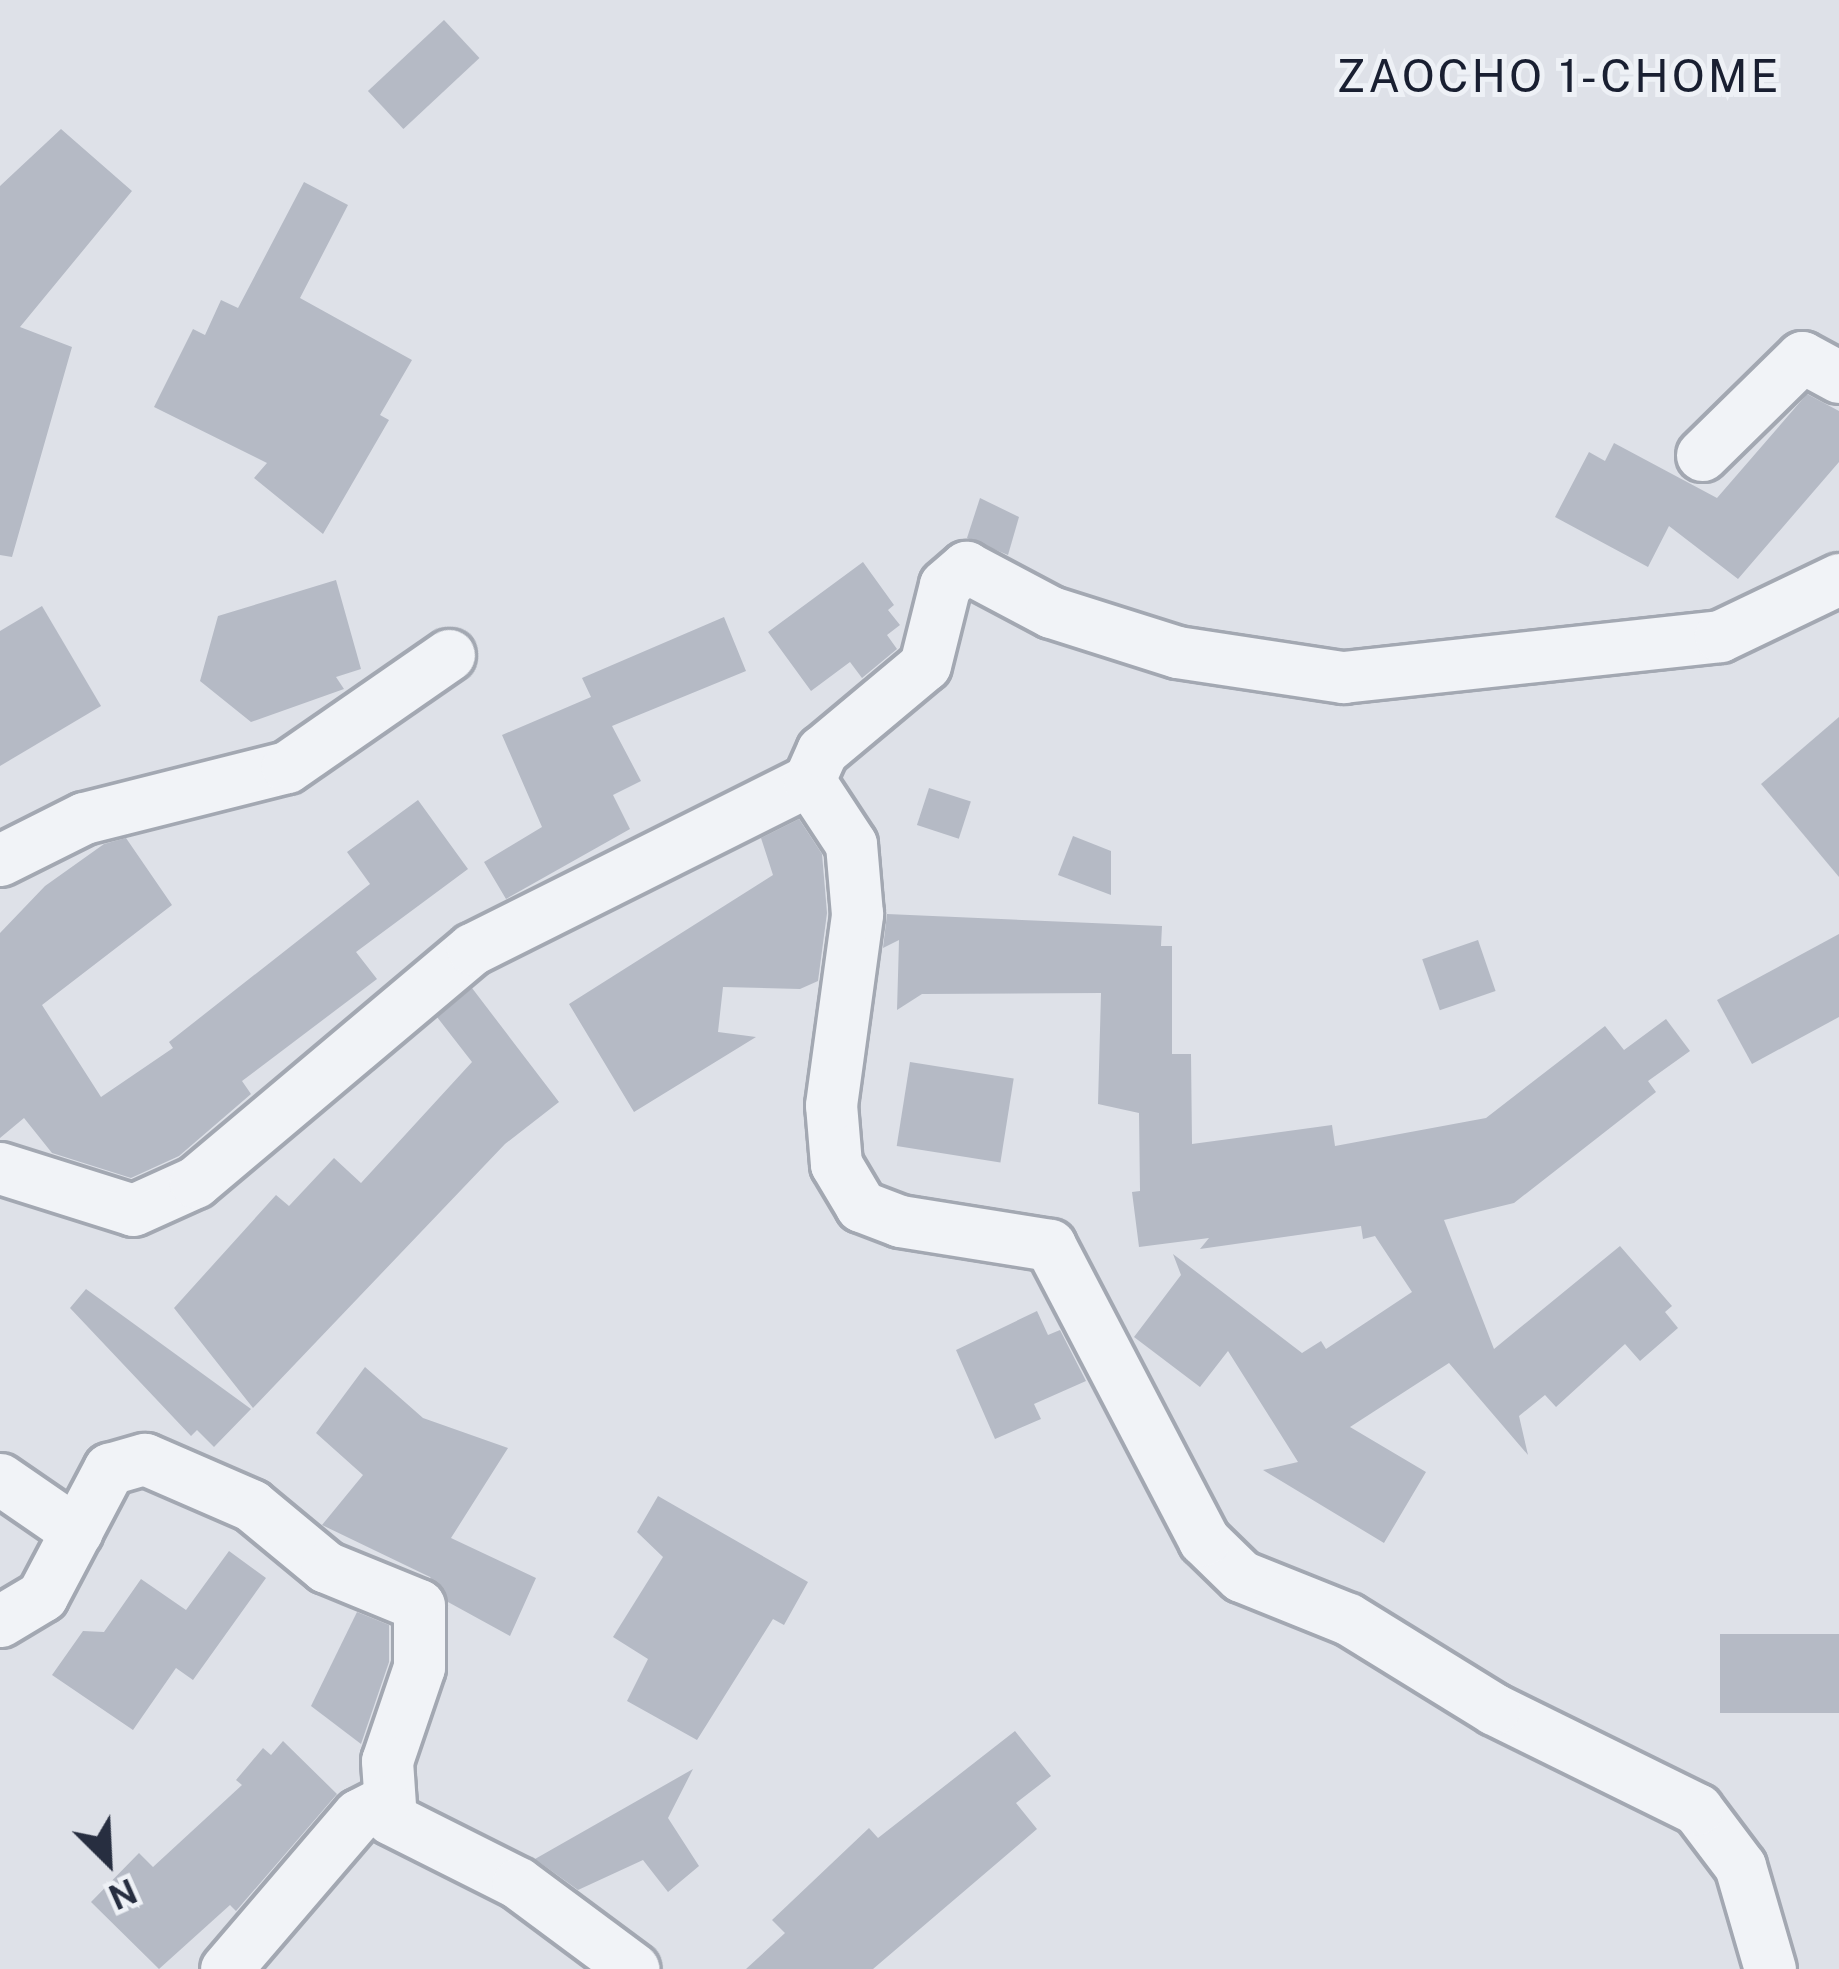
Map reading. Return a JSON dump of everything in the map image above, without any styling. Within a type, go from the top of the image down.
[{"type":"street","points":[[1702,455],[1802,357],[1839,377]]},
{"type":"street","points":[[0,1168],[133,1210],[195,1183],[472,949],[809,780],[822,752],[925,665],[945,584],[966,567],[1052,612],[1177,652],[1343,677],[1720,636],[1839,579]]},
{"type":"street","points":[[0,860],[84,818],[287,767],[449,655]]},
{"type":"street","points":[[809,780],[851,844],[856,914],[831,1105],[836,1164],[861,1206],[900,1221],[1050,1245],[1204,1540],[1241,1576],[1348,1619],[1494,1709],[1696,1809],[1740,1865],[1769,1969]]},
{"type":"street","points":[[0,1622],[42,1596],[110,1469],[145,1459],[251,1505],[326,1567],[419,1605],[419,1667],[387,1761],[384,1802],[391,1819],[518,1882],[634,1969]]},
{"type":"street","points":[[0,1479],[77,1532]]},
{"type":"street","points":[[226,1969],[358,1815],[384,1802]]},
{"type":"building","points":[[444,20],[479,58],[403,129],[368,91]]},
{"type":"building","points":[[61,129],[132,191],[20,327],[72,347],[12,557],[0,555],[0,186]]},
{"type":"building","points":[[304,182],[348,205],[300,298],[412,360],[380,415],[389,420],[323,534],[254,478],[267,463],[154,407],[193,329],[205,335],[221,300],[238,308]]},
{"type":"building","points":[[1807,394],[1839,411],[1839,462],[1738,579],[1669,526],[1648,567],[1555,517],[1589,452],[1605,461],[1614,443],[1717,498]]},
{"type":"building","points":[[980,498],[1019,517],[1008,555],[967,538]]},
{"type":"building","points":[[863,562],[894,605],[888,610],[900,625],[887,635],[897,649],[862,678],[850,662],[811,691],[768,632]]},
{"type":"building","points":[[336,580],[361,669],[336,677],[344,689],[251,722],[200,681],[218,616]]},
{"type":"building","points":[[42,606],[101,706],[0,766],[0,631]]},
{"type":"building","points":[[724,617],[746,671],[612,726],[641,781],[613,795],[630,829],[506,899],[484,862],[542,827],[502,735],[591,697],[582,678]]},
{"type":"building","points":[[1839,717],[1839,877],[1761,784]]},
{"type":"building","points":[[929,788],[971,802],[959,839],[917,825]]},
{"type":"building","points":[[418,800],[468,869],[356,952],[377,979],[242,1081],[251,1094],[179,1156],[131,1178],[52,1153],[24,1118],[0,1138],[0,933],[45,886],[104,844],[126,838],[172,905],[42,1005],[101,1097],[173,1048],[169,1042],[370,884],[347,852]]},
{"type":"building","points":[[799,819],[822,854],[827,913],[818,981],[800,989],[723,987],[718,1032],[756,1037],[634,1112],[569,1004],[773,875],[761,838]]},
{"type":"building","points":[[1073,836],[1111,851],[1111,895],[1058,875]]},
{"type":"building","points":[[887,914],[1162,926],[1161,946],[1172,946],[1172,1054],[1191,1054],[1192,1144],[1332,1125],[1335,1146],[1486,1118],[1605,1026],[1624,1050],[1666,1019],[1690,1051],[1648,1081],[1656,1092],[1514,1203],[1444,1220],[1494,1349],[1620,1246],[1672,1306],[1665,1312],[1678,1328],[1640,1361],[1625,1344],[1556,1407],[1545,1395],[1519,1416],[1528,1455],[1449,1363],[1350,1427],[1426,1472],[1384,1543],[1263,1470],[1298,1462],[1228,1351],[1200,1387],[1134,1337],[1181,1275],[1173,1254],[1302,1353],[1321,1341],[1326,1349],[1412,1292],[1375,1236],[1363,1239],[1361,1226],[1200,1249],[1209,1238],[1139,1247],[1132,1192],[1140,1191],[1139,1113],[1098,1104],[1101,993],[922,994],[897,1010],[899,940],[883,948]]},
{"type":"building","points":[[1839,934],[1839,1017],[1752,1064],[1717,1000]]},
{"type":"building","points":[[1478,940],[1496,991],[1440,1010],[1422,959]]},
{"type":"building","points":[[472,988],[559,1102],[505,1144],[253,1408],[174,1308],[276,1195],[289,1206],[334,1158],[361,1183],[472,1062],[437,1017]]},
{"type":"building","points":[[910,1062],[1014,1078],[1000,1162],[897,1146]]},
{"type":"building","points":[[86,1289],[251,1409],[214,1447],[197,1430],[191,1436],[70,1308]]},
{"type":"building","points":[[1037,1311],[1048,1335],[1060,1330],[1086,1381],[1034,1404],[1041,1419],[995,1439],[956,1350]]},
{"type":"building","points":[[365,1367],[423,1418],[508,1448],[451,1538],[536,1578],[510,1636],[448,1602],[430,1577],[322,1525],[363,1475],[316,1433]]},
{"type":"building","points":[[658,1496],[808,1582],[784,1625],[773,1619],[697,1740],[627,1701],[648,1659],[613,1637],[663,1557],[637,1532]]},
{"type":"building","points":[[229,1551],[266,1578],[193,1680],[176,1668],[133,1730],[52,1675],[83,1631],[104,1632],[141,1579],[186,1610]]},
{"type":"building","points":[[357,1612],[389,1625],[389,1662],[361,1744],[311,1706]]},
{"type":"building","points":[[1720,1634],[1839,1634],[1839,1713],[1720,1713]]},
{"type":"building","points":[[1015,1731],[1051,1776],[1016,1803],[1037,1829],[873,1969],[746,1969],[785,1933],[772,1920],[869,1828],[878,1838]]},
{"type":"building","points":[[283,1741],[337,1794],[236,1911],[230,1905],[159,1969],[91,1902],[139,1853],[153,1867],[242,1785],[236,1780],[263,1748],[271,1755]]},
{"type":"building","points":[[693,1769],[668,1818],[699,1866],[668,1892],[643,1860],[578,1890],[535,1859]]},
{"type":"district","name":"ZAOCHO 1-CHOME","points":[[1559,76]]}]
